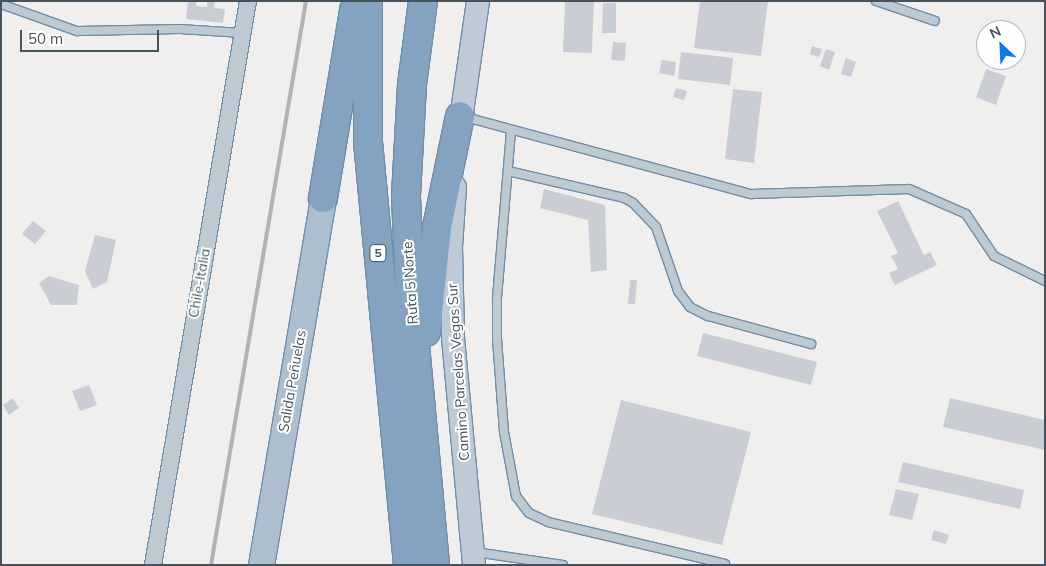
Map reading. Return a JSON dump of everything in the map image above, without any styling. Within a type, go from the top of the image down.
[{"type":"highway","points":[[323,198],[356,1]]},
{"type":"highway","name":"Ruta 5 Norte","points":[[368,1],[368,142],[408,565]]},
{"type":"highway","name":"Ruta 5 Norte","points":[[424,1],[412,86],[406,168],[408,255],[436,565]]},
{"type":"highway","points":[[421,413],[433,257],[460,116]]},
{"type":"main road","name":"Salida Peñuelas","points":[[261,565],[323,198]]},
{"type":"street","name":"Chile-Italia","points":[[154,565],[248,1]]},
{"type":"street","name":"Camino Parcelas Vegas Sur","points":[[474,558],[453,338],[451,247],[460,116],[478,1]]},
{"type":"lane","points":[[876,1],[934,21]]},
{"type":"lane","points":[[1,4],[77,31],[180,29],[242,34]]},
{"type":"lane","points":[[460,116],[752,194],[909,189],[966,214],[994,256],[1045,282]]},
{"type":"lane","points":[[511,131],[497,299],[497,340],[504,432],[516,496],[529,513],[548,522],[725,564]]},
{"type":"lane","points":[[508,171],[624,198],[633,203],[656,227],[678,291],[690,306],[708,316],[811,344]]},
{"type":"lane","points":[[474,558],[563,565]]},
{"type":"building","points":[[188,1],[197,1],[196,6],[207,7],[207,1],[215,1],[214,8],[225,9],[223,23],[186,19]]},
{"type":"building","points":[[565,1],[594,1],[592,53],[563,52]]},
{"type":"building","points":[[700,1],[768,1],[761,56],[694,48]]},
{"type":"building","points":[[603,3],[616,3],[616,33],[602,33]]},
{"type":"building","points":[[613,42],[626,43],[625,61],[611,60]]},
{"type":"building","points":[[812,46],[822,49],[819,57],[810,54]]},
{"type":"building","points":[[826,49],[835,52],[829,70],[820,66]]},
{"type":"building","points":[[681,52],[733,58],[730,85],[678,79]]},
{"type":"building","points":[[846,58],[856,62],[851,77],[841,74]]},
{"type":"building","points":[[662,60],[676,62],[674,76],[659,73]]},
{"type":"building","points":[[986,70],[1006,76],[996,105],[976,97]]},
{"type":"building","points":[[676,88],[687,91],[684,100],[673,97]]},
{"type":"building","points":[[733,89],[762,92],[754,163],[725,159]]},
{"type":"building","points":[[544,189],[605,205],[607,270],[591,272],[588,220],[540,208]]},
{"type":"building","points":[[898,201],[924,255],[930,252],[937,265],[895,285],[889,273],[898,269],[891,256],[898,253],[877,211]]},
{"type":"building","points":[[33,221],[46,231],[35,244],[22,234]]},
{"type":"building","points":[[95,235],[116,240],[107,282],[93,289],[85,271]]},
{"type":"building","points":[[49,276],[79,285],[77,305],[51,305],[39,283]]},
{"type":"building","points":[[630,280],[637,280],[635,304],[628,304]]},
{"type":"building","points":[[703,333],[817,362],[811,385],[697,356]]},
{"type":"building","points":[[89,385],[97,405],[80,411],[72,391]]},
{"type":"building","points":[[13,398],[19,408],[9,415],[3,405]]},
{"type":"building","points":[[950,398],[1045,420],[1045,450],[943,427]]},
{"type":"building","points":[[621,400],[751,432],[722,545],[592,514]]},
{"type":"building","points":[[903,462],[1024,490],[1020,509],[898,482]]},
{"type":"building","points":[[896,489],[919,494],[912,520],[889,515]]},
{"type":"building","points":[[934,530],[949,535],[946,544],[931,540]]},
{"type":"railway","points":[[211,565],[306,1]]}]
